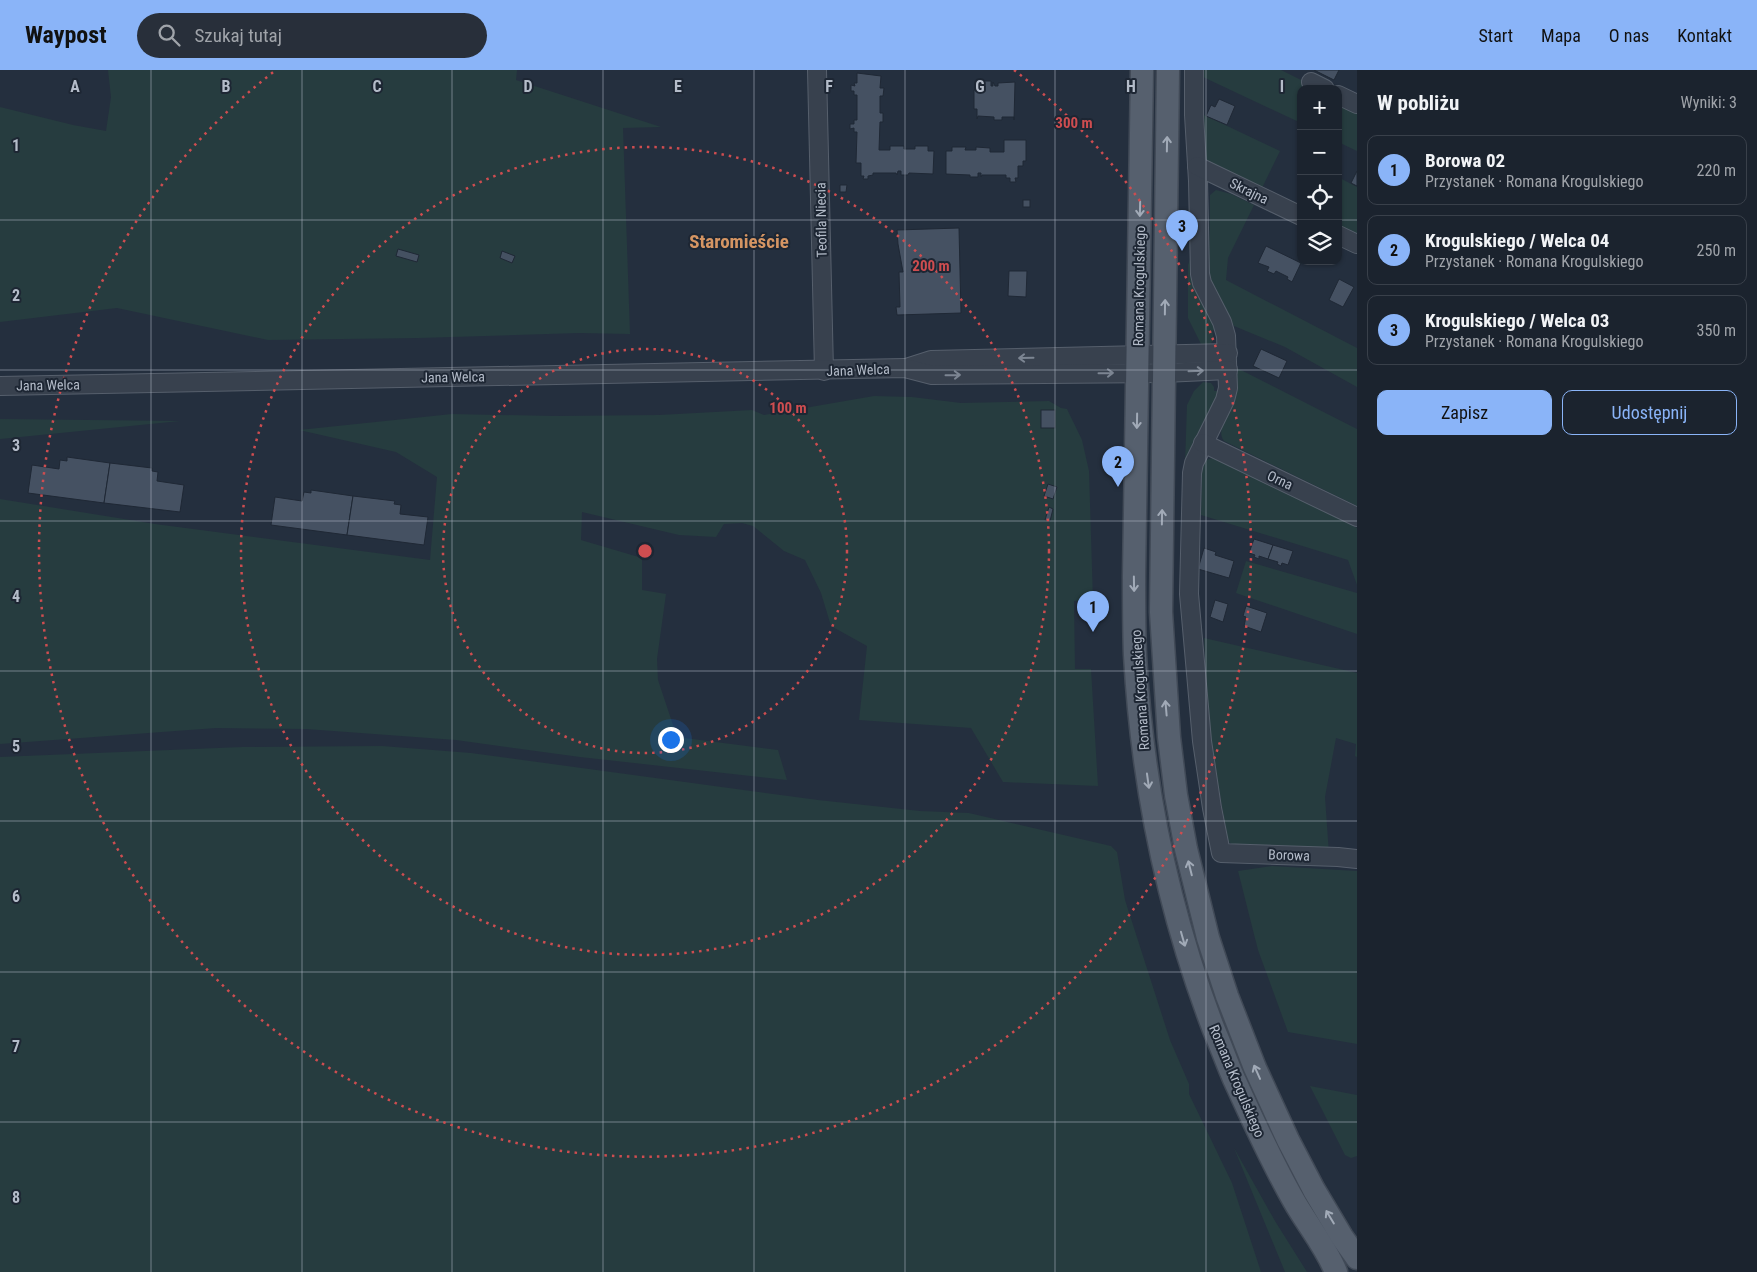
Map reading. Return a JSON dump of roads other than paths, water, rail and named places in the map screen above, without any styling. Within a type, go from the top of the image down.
[{"type":"main road","name":"Romana Krogulskiego","points":[[1142,70],[1134,576],[1135,655],[1143,743],[1160,851],[1184,944],[1205,1005],[1233,1076],[1267,1150],[1336,1272]]},
{"type":"main road","name":"Romana Krogulskiego","points":[[1168,70],[1161,566],[1162,644],[1169,737],[1176,795],[1186,849],[1208,938],[1254,1068],[1314,1190],[1357,1258]]},
{"type":"street","name":"Teofila Niecia","points":[[817,70],[824,371]]},
{"type":"street","points":[[1194,70],[1200,274],[1202,283],[1222,322],[1226,336],[1228,362],[1228,388],[1225,400],[1203,443]]},
{"type":"street","points":[[1342,97],[1357,104]]},
{"type":"street","name":"Skrajna","points":[[1197,166],[1297,214]]},
{"type":"street","points":[[1342,237],[1357,244]]},
{"type":"street","name":"Jana Welca","points":[[0,386],[906,368],[932,375],[1138,364],[1228,362]]},
{"type":"street","name":"Orna","points":[[1203,443],[1357,517]]},
{"type":"street","name":"Borowa","points":[[1203,443],[1194,463],[1192,473],[1189,594],[1202,740],[1221,853],[1357,859]]},
{"type":"place","name":"Krogulskiego / Welca 03","points":[[1182,251]]},
{"type":"place","name":"Krogulskiego / Welca 04","points":[[1118,487]]},
{"type":"place","name":"Borowa 02","points":[[1093,632]]},
{"type":"district","name":"Staromieście","points":[[739,241]]}]
